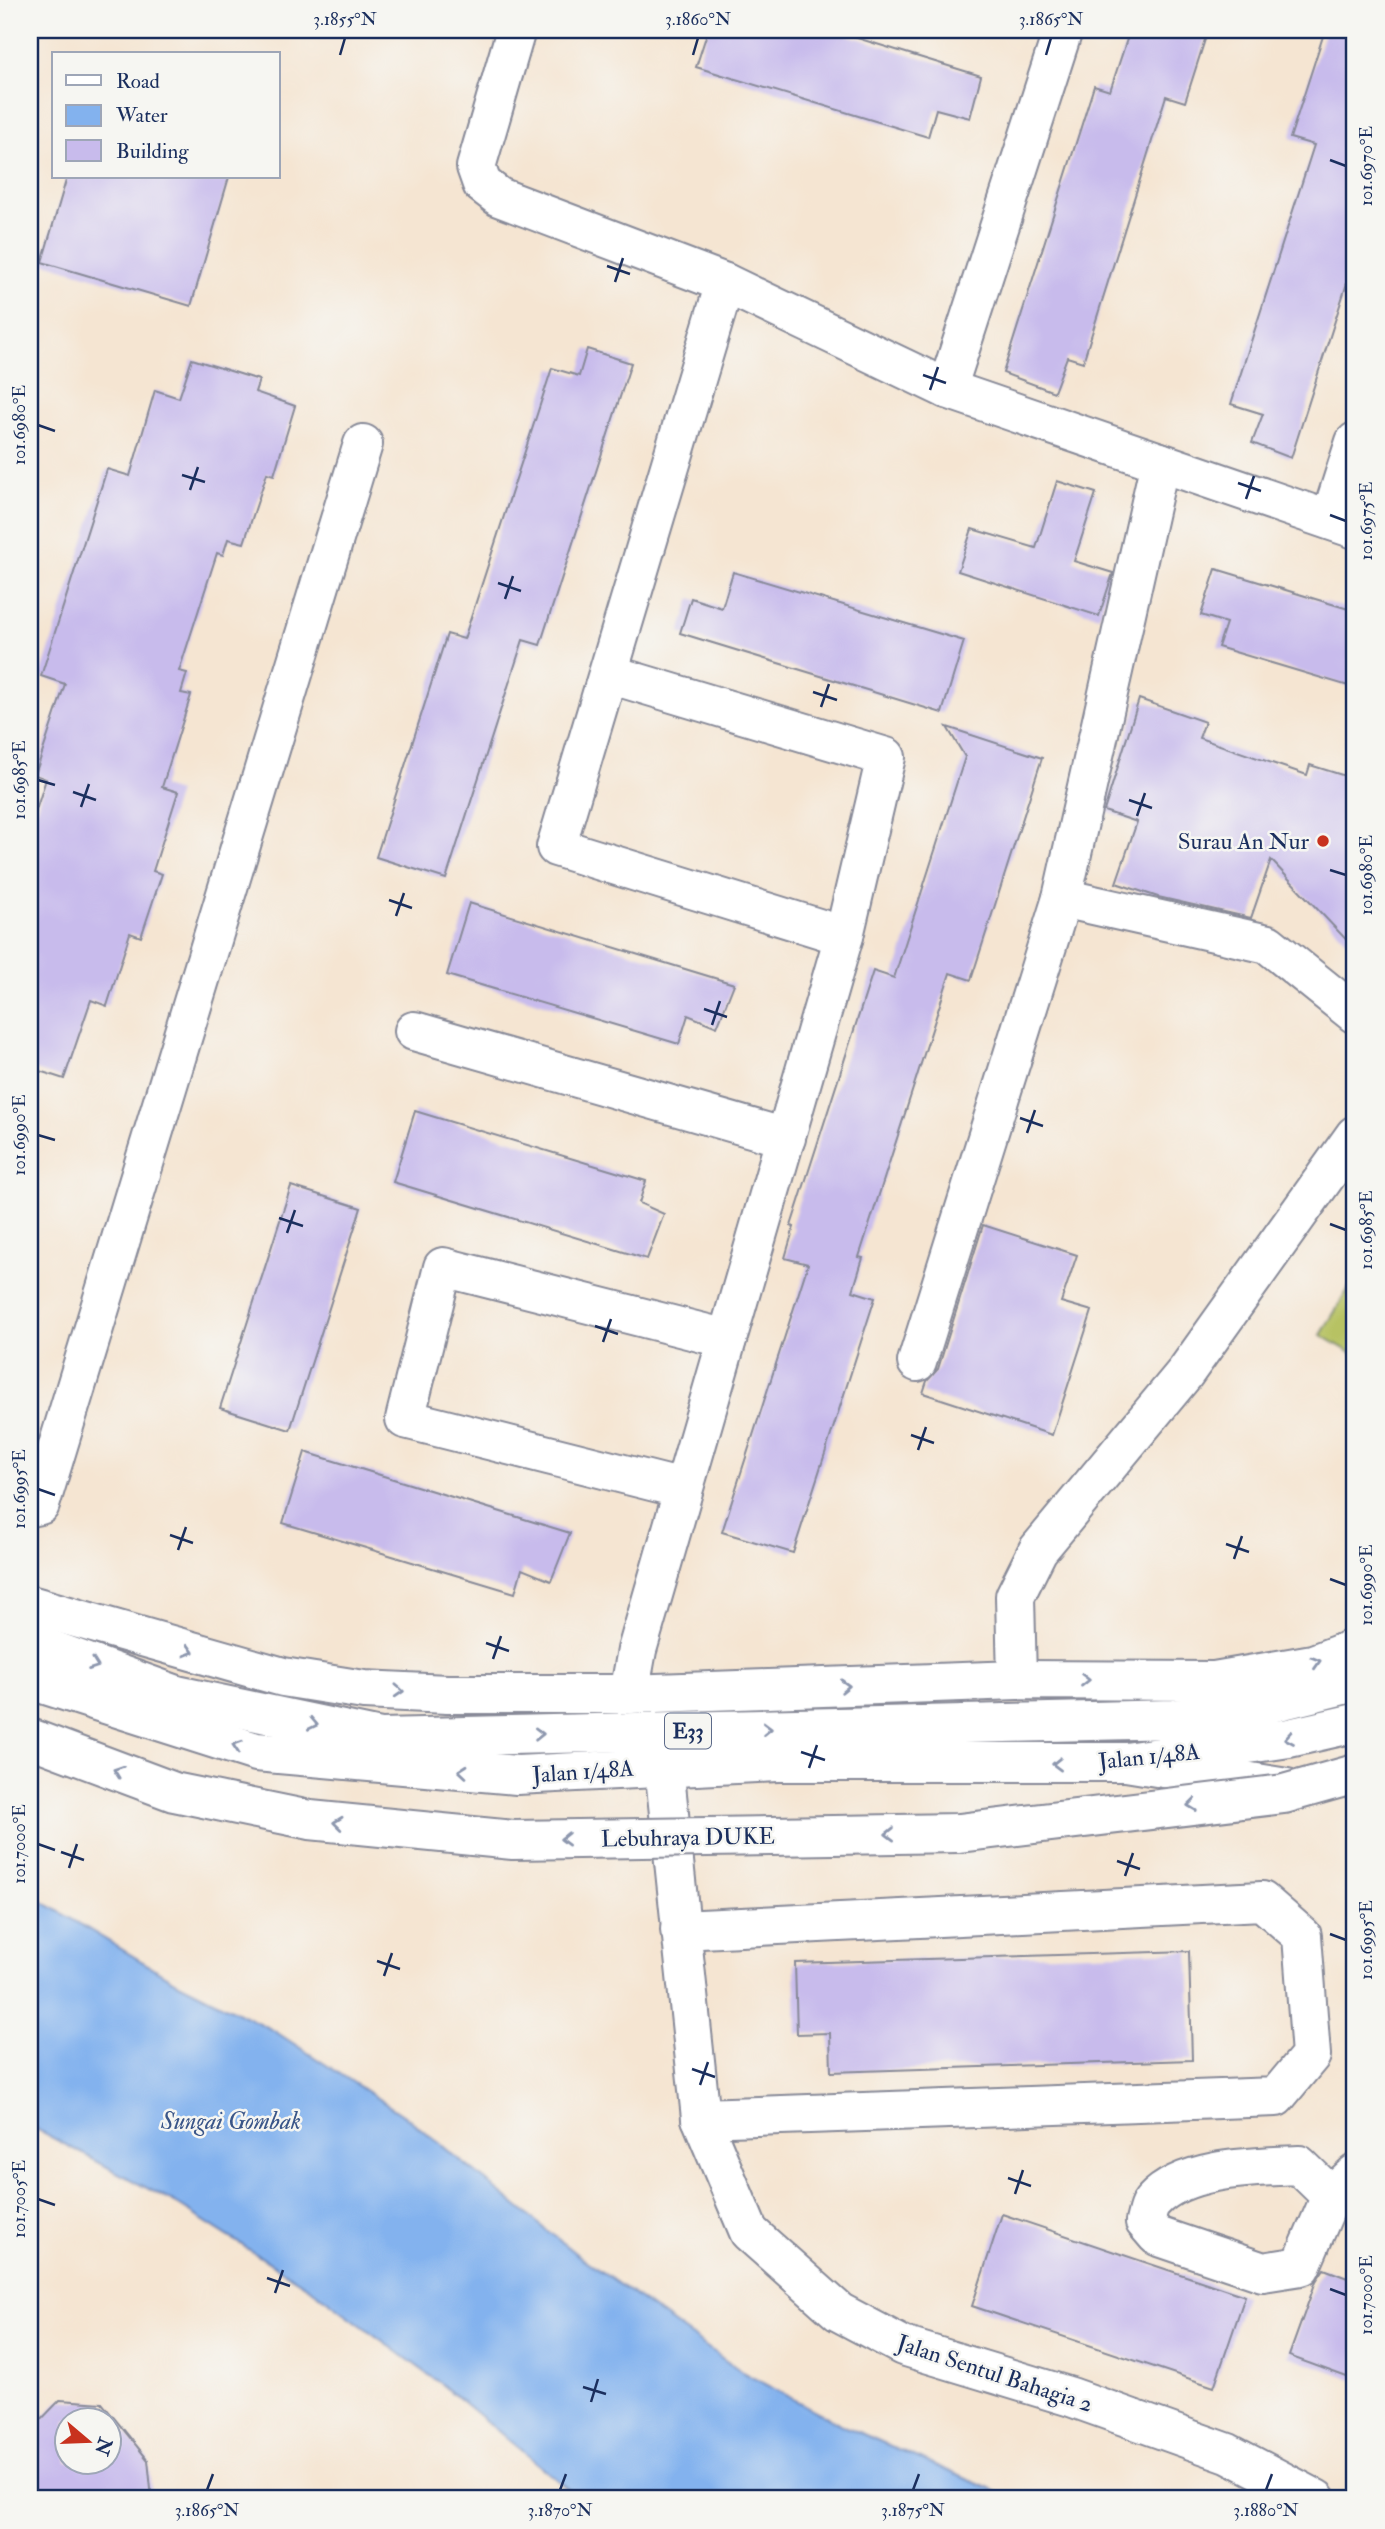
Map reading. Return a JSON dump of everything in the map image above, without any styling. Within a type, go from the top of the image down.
[{"type":"main road","points":[[516,30],[476,167],[482,184],[499,198],[725,282],[947,389],[1342,525],[1355,442]]},
{"type":"main road","points":[[947,389],[1054,32]]},
{"type":"main road","points":[[725,282],[556,847],[844,936]]},
{"type":"main road","points":[[30,1507],[40,1505],[363,444]]},
{"type":"main road","points":[[917,1362],[1062,898],[1160,462]]},
{"type":"main road","points":[[609,674],[886,757],[844,936],[637,1650],[629,1694]]},
{"type":"main road","points":[[1062,898],[1268,944],[1355,1014]]},
{"type":"main road","points":[[414,1031],[786,1138]]},
{"type":"main road","points":[[1017,1679],[1015,1596],[1038,1550],[1185,1373],[1355,1135]]},
{"type":"main road","points":[[683,1489],[404,1419],[443,1267],[727,1339]]},
{"type":"main road","points":[[30,1605],[283,1677],[364,1690],[447,1694],[629,1694],[1017,1679],[1214,1681],[1313,1664],[1355,1648]]},
{"type":"main road","name":"E33","points":[[30,1642],[177,1695],[382,1738],[1174,1719],[1243,1710],[1355,1682]]},
{"type":"main road","name":"Jalan 1/48A","points":[[30,1680],[256,1752],[517,1776],[664,1766],[1126,1762],[1289,1738],[1355,1723]]},
{"type":"main road","name":"Lebuhraya DUKE","points":[[30,1738],[174,1792],[310,1820],[513,1840],[959,1833],[1284,1794],[1355,1774]]},
{"type":"main road","points":[[1126,1762],[1308,1791],[1355,1792]]},
{"type":"main road","name":"Jalan Sentul Bahagia 2","points":[[664,1766],[701,2118],[750,2232],[839,2312],[903,2346],[1071,2397],[1228,2453],[1316,2499]]},
{"type":"main road","points":[[680,1930],[1262,1902],[1301,1936],[1311,2055],[1276,2097],[701,2118]]},
{"type":"green space","points":[[1355,1278],[1355,1355],[1321,1335]]},
{"type":"water","name":"Sungai Gombak","points":[[30,1894],[173,1980],[273,2030],[409,2119],[575,2253],[740,2371],[842,2425],[1013,2499],[580,2499],[440,2383],[316,2292],[177,2204],[30,2126]]},
{"type":"building","points":[[708,30],[831,30],[981,76],[970,118],[936,109],[928,137],[696,67]]},
{"type":"building","points":[[1130,30],[1208,30],[1185,102],[1166,96],[1083,362],[1067,357],[1054,392],[1003,373],[1094,86],[1110,91]]},
{"type":"building","points":[[1325,30],[1355,30],[1355,258],[1291,458],[1252,443],[1263,414],[1231,404],[1314,145],[1290,138]]},
{"type":"building","points":[[67,178],[229,178],[191,306],[42,262]]},
{"type":"building","points":[[587,349],[631,363],[540,645],[523,640],[446,879],[376,857],[447,634],[464,639],[552,368],[579,376]]},
{"type":"building","points":[[192,359],[259,380],[255,392],[295,406],[274,475],[267,473],[244,543],[228,539],[223,555],[217,553],[179,671],[187,673],[181,693],[191,695],[162,787],[178,792],[153,871],[162,874],[141,937],[130,933],[107,1006],[91,1000],[64,1079],[30,1068],[30,829],[46,779],[35,775],[65,684],[41,676],[107,469],[130,476],[155,390],[179,398]]},
{"type":"building","points":[[1057,481],[1096,493],[1074,561],[1113,573],[1099,616],[958,571],[972,529],[1036,548]]},
{"type":"building","points":[[1216,569],[1355,611],[1355,688],[1218,647],[1226,623],[1201,615]]},
{"type":"building","points":[[733,572],[964,641],[942,713],[680,633],[691,598],[722,608]]},
{"type":"building","points":[[1139,699],[1205,722],[1199,738],[1307,775],[1310,765],[1355,779],[1355,949],[1271,860],[1251,918],[1158,897],[1116,883],[1137,822],[1104,811]]},
{"type":"building","points":[[947,727],[1042,758],[971,980],[950,973],[859,1257],[863,1258],[853,1291],[875,1298],[793,1553],[722,1532],[808,1264],[785,1258],[794,1227],[791,1226],[873,971],[894,978],[965,757]]},
{"type":"building","points":[[469,903],[734,984],[717,1027],[688,1015],[679,1044],[447,975]]},
{"type":"building","points":[[415,1111],[646,1181],[639,1203],[664,1214],[647,1259],[393,1182]]},
{"type":"building","points":[[291,1186],[361,1208],[290,1430],[220,1408]]},
{"type":"building","points":[[983,1225],[1077,1255],[1061,1302],[1092,1311],[1052,1435],[923,1393],[927,1381],[938,1369]]},
{"type":"building","points":[[305,1452],[570,1533],[551,1581],[522,1569],[515,1593],[283,1523]]},
{"type":"building","points":[[1189,1951],[1192,2060],[831,2072],[830,2033],[797,2034],[795,1963]]},
{"type":"building","points":[[1002,2214],[1245,2296],[1214,2387],[972,2306]]},
{"type":"building","points":[[1324,2269],[1355,2281],[1355,2380],[1289,2356],[1316,2281]]},
{"type":"building","points":[[60,2400],[102,2403],[104,2406],[54,2406]]},
{"type":"building","points":[[52,2408],[52,2476],[122,2476],[122,2428],[148,2460],[152,2499],[30,2499],[33,2428]]},
{"type":"place","name":"Surau An Nur","points":[[1323,841]]}]
